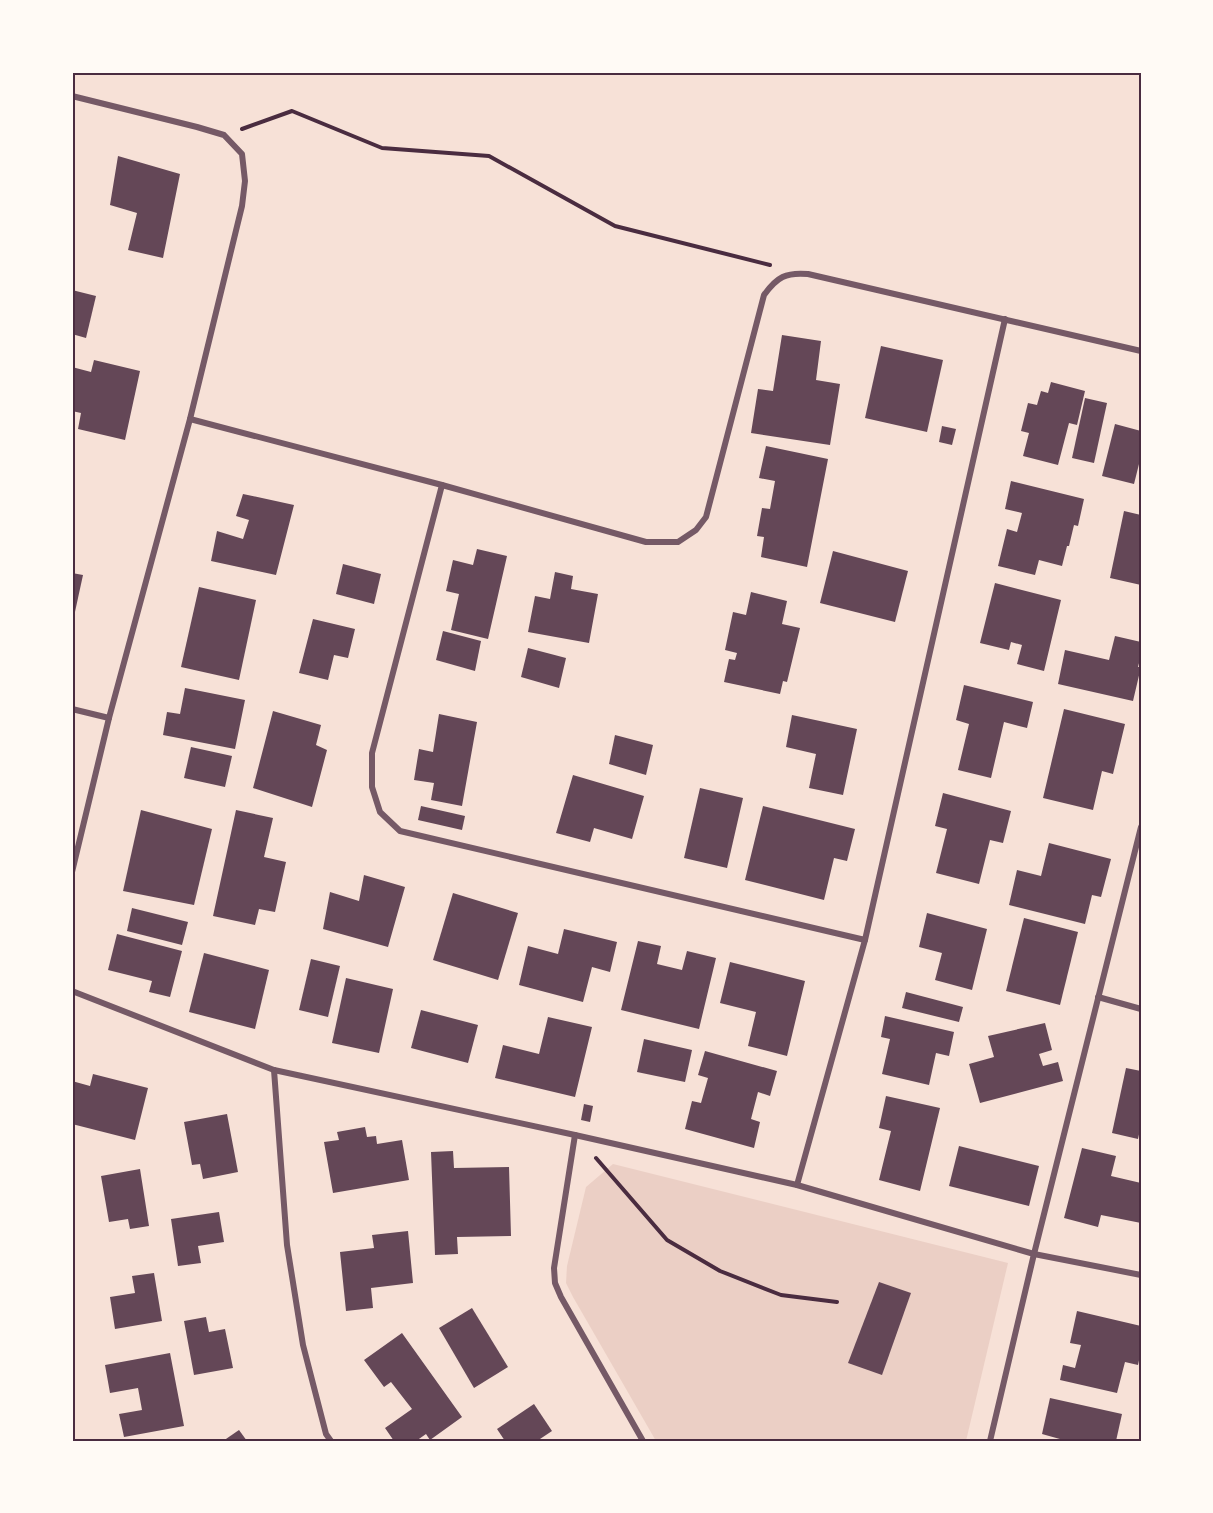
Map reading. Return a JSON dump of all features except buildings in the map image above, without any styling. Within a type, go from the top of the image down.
[{"type":"street","points":[[72,96],[224,135],[242,154],[245,181],[242,206],[190,419],[109,718],[72,872]]},
{"type":"street","points":[[190,419],[442,485],[646,542],[678,542],[696,531],[706,517],[764,295],[772,283],[784,275],[808,274],[1141,351]]},
{"type":"street","points":[[797,1185],[865,939],[1005,319]]},
{"type":"street","points":[[442,485],[372,753],[372,787],[380,812],[400,831],[865,939]]},
{"type":"street","points":[[72,709],[109,718]]},
{"type":"street","points":[[990,1441],[1034,1254],[1141,827]]},
{"type":"street","points":[[72,991],[274,1070],[797,1185],[1034,1254],[1141,1275]]},
{"type":"street","points":[[1098,997],[1141,1009]]},
{"type":"street","points":[[274,1070],[287,1245],[303,1345],[326,1434],[331,1441]]},
{"type":"street","points":[[575,1135],[554,1268],[555,1283],[643,1441]]},
{"type":"path","points":[[224,135],[292,111],[382,148],[489,156],[615,226],[774,266]]},
{"type":"path","points":[[575,1135],[667,1240],[720,1271],[781,1295],[837,1302]]},
{"type":"shaded area","points":[[613,1164],[1008,1263],[966,1441],[656,1441],[566,1283],[567,1266],[586,1187]]}]
